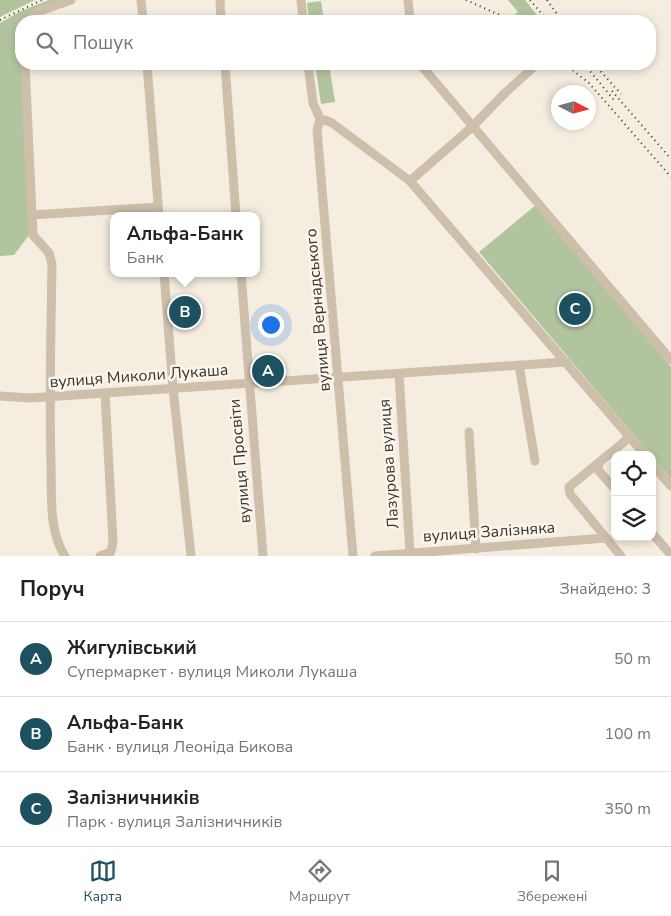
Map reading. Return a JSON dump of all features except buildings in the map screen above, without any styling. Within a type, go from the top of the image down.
[{"type":"street","points":[[33,15],[36,12],[71,0]]},
{"type":"street","points":[[141,0],[142,15]]},
{"type":"street","points":[[220,0],[221,15]]},
{"type":"street","points":[[303,15],[304,0]]},
{"type":"street","points":[[408,0],[409,15]]},
{"type":"street","points":[[25,70],[33,235],[49,253],[52,264],[49,396],[54,527],[60,548],[65,556]]},
{"type":"street","points":[[126,212],[158,211],[147,70]]},
{"type":"street","points":[[225,70],[236,212]]},
{"type":"street","name":"вулиця Вернадського","points":[[309,70],[313,103],[321,121],[317,130],[353,556]]},
{"type":"street","points":[[425,70],[671,360]]},
{"type":"street","points":[[410,181],[472,127],[530,70]]},
{"type":"street","points":[[321,121],[325,120],[332,123],[410,181],[642,451]]},
{"type":"street","points":[[32,215],[110,213]]},
{"type":"street","points":[[164,277],[173,388],[191,556]]},
{"type":"street","name":"вулиця Просвіти","points":[[241,277],[263,556]]},
{"type":"street","name":"вулиця Миколи Лукаша","points":[[0,396],[14,398],[105,393],[566,362]]},
{"type":"street","points":[[519,365],[535,462]]},
{"type":"street","name":"Лазурова вулиця","points":[[399,374],[410,553]]},
{"type":"street","points":[[100,556],[111,552],[113,541],[105,393]]},
{"type":"street","points":[[469,432],[478,551]]},
{"type":"street","points":[[621,556],[570,494],[568,487],[630,437]]},
{"type":"street","points":[[598,464],[599,471],[611,484]]},
{"type":"street","points":[[656,469],[671,486]]},
{"type":"street","name":"вулиця Залізняка","points":[[375,556],[478,551],[606,538]]},
{"type":"street","points":[[656,538],[671,555]]},
{"type":"green space","points":[[0,0],[35,0],[0,17]]},
{"type":"green space","points":[[49,0],[68,0],[37,15],[15,15],[15,70],[21,70],[29,235],[14,255],[0,256],[0,23],[21,11]]},
{"type":"green space","points":[[508,0],[525,0],[537,15],[514,15],[518,12]]},
{"type":"green space","points":[[321,1],[323,15],[308,15],[307,3]]},
{"type":"green space","points":[[316,70],[330,70],[335,102],[321,104]]},
{"type":"green space","points":[[536,205],[671,367],[671,479],[656,461],[656,451],[647,451],[479,252]]},
{"type":"railway","points":[[0,20],[42,0]]},
{"type":"railway","points":[[466,0],[500,15]]},
{"type":"railway","points":[[530,0],[543,15]]},
{"type":"railway","points":[[547,0],[558,15]]},
{"type":"railway","points":[[573,70],[589,83],[671,177]]},
{"type":"railway","points":[[589,70],[614,100]]},
{"type":"railway","points":[[599,70],[621,94]]},
{"type":"railway","points":[[612,91],[671,159]]},
{"type":"place","name":"Залізничників","points":[[575,309]]},
{"type":"place","name":"Альфа-Банк","points":[[185,312]]},
{"type":"place","name":"Жигулівський","points":[[268,371]]}]
